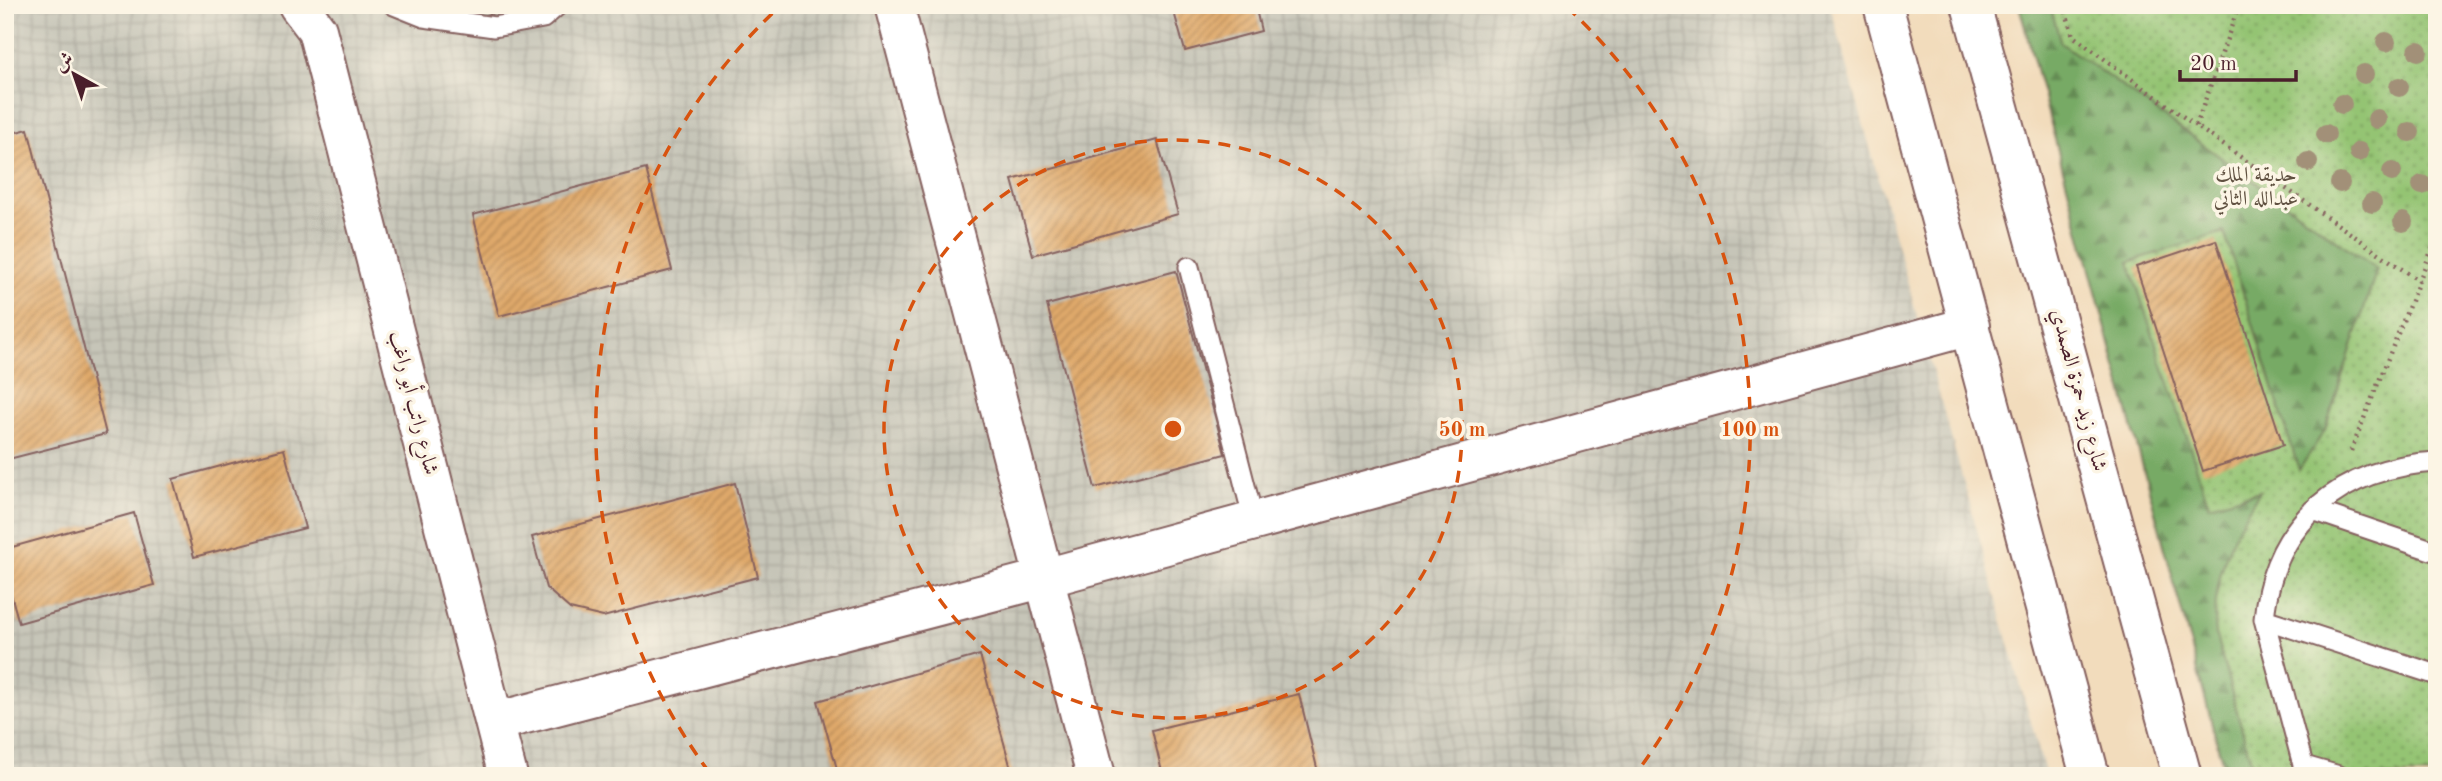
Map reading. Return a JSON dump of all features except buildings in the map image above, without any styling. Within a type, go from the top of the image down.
[{"type":"street","points":[[894,5],[1096,776]]},
{"type":"street","points":[[1883,5],[2090,776]]},
{"type":"street","name":"شارع زيد حمزة الصمدي","points":[[1971,5],[2182,776]]},
{"type":"street","name":"شارع راتب أبو راغب","points":[[313,13],[508,776]]},
{"type":"street","points":[[495,722],[1254,522],[1970,326]]},
{"type":"lane","points":[[394,5],[424,17],[494,27],[543,18],[558,5]]},
{"type":"lane","points":[[1189,267],[1254,522]]},
{"type":"lane","points":[[2339,776],[2305,771],[2264,620],[2266,596],[2277,561],[2296,529],[2333,494],[2382,470],[2409,463],[2437,462]]},
{"type":"lane","points":[[2314,510],[2437,552]]},
{"type":"lane","points":[[2264,620],[2437,675]]},
{"type":"path","points":[[2064,5],[2073,36],[2196,126],[2419,281]]},
{"type":"path","points":[[2196,126],[2239,5]]},
{"type":"path","points":[[2371,402],[2437,237]]},
{"type":"shaded area","points":[[5,5],[1830,5],[2046,776],[5,776]]},
{"type":"green space","name":"حديقة الملك عبدالله الثاني","points":[[2019,5],[2437,5],[2437,776],[2226,776]]},
{"type":"green space","points":[[2019,5],[2050,5],[2061,43],[2377,269],[2325,430],[2299,470],[2224,232],[2129,262],[2209,505],[2260,491],[2240,525],[2225,559],[2215,616],[2216,636],[2255,776],[2226,776]]}]
